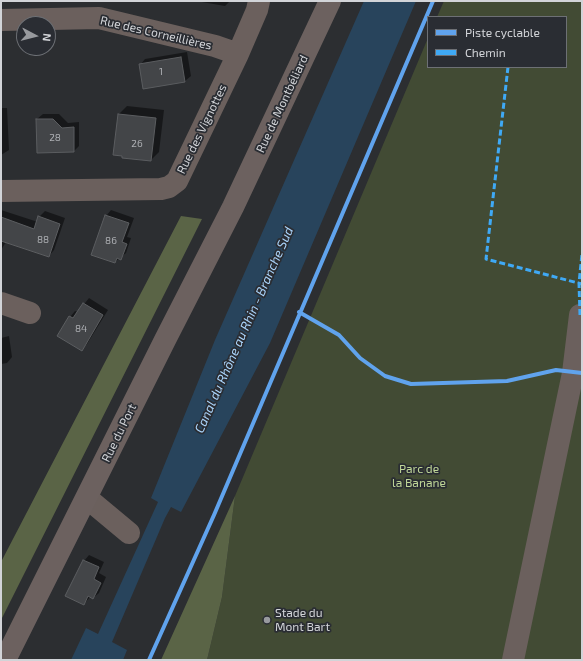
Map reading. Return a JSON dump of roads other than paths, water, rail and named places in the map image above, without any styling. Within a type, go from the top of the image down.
[{"type":"main road","name":"Rue de Montbéliard","points":[[234,208],[330,1]]},
{"type":"main road","name":"Rue du Port","points":[[5,660],[234,208]]},
{"type":"street","name":"Rue des Vignottes","points":[[1,192],[161,189],[170,187],[178,181],[238,54],[260,1]]},
{"type":"street","name":"Rue des Corneillières","points":[[1,20],[99,18],[215,46],[238,54]]},
{"type":"street","points":[[1,303],[30,313]]},
{"type":"street","points":[[513,660],[573,373],[580,314]]},
{"type":"street","points":[[86,498],[129,533]]},
{"type":"water","name":"Canal du Rhône au Rhin - Branche Sud","points":[[364,1],[416,1],[270,343],[181,512],[171,507],[165,518],[112,642],[127,650],[123,660],[71,660],[86,628],[98,634],[158,502],[151,498],[215,340]]},
{"type":"place","name":"Stade du Mont Bart","points":[[267,620]]},
{"type":"park label","name":"Parc de la Banane","points":[[419,476]]}]
